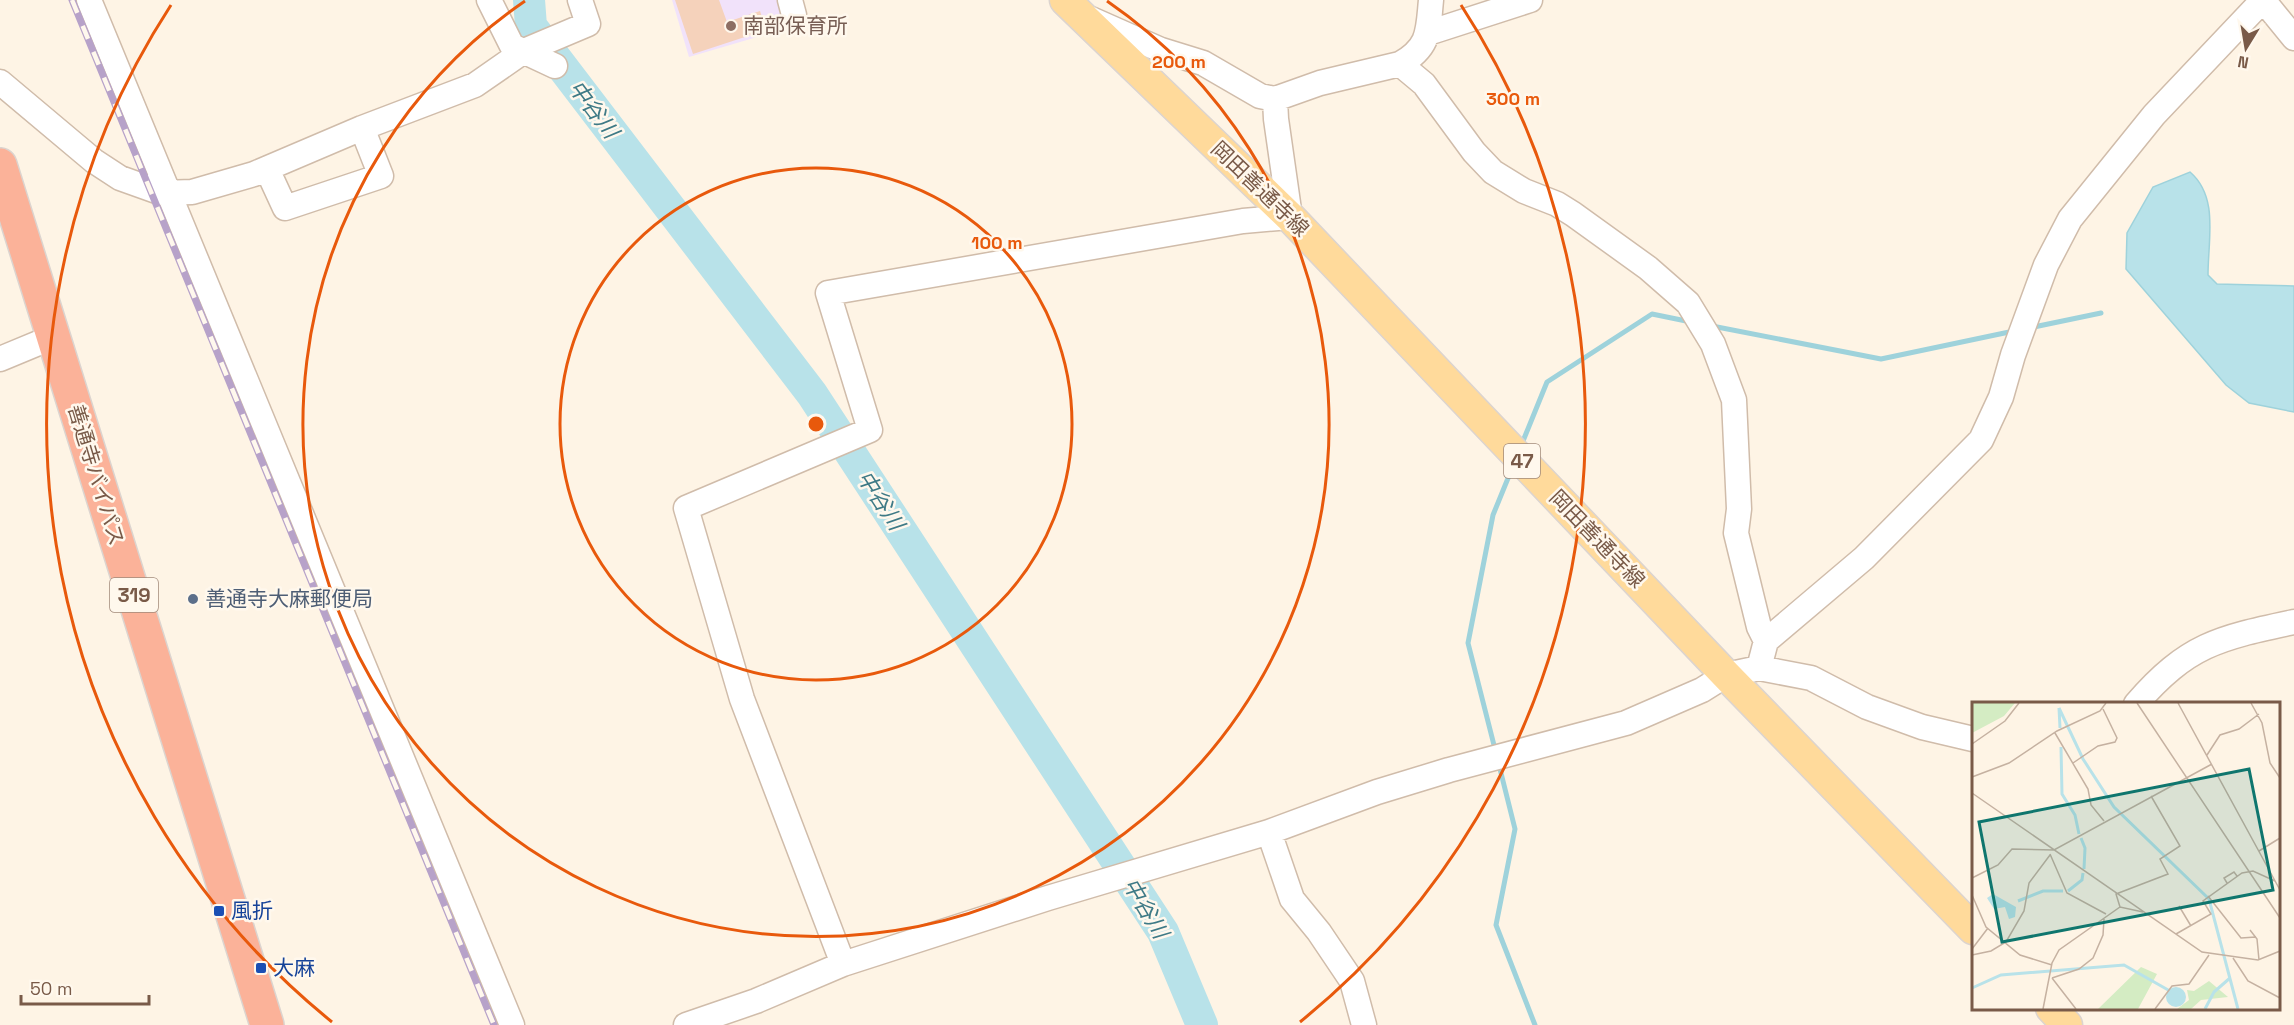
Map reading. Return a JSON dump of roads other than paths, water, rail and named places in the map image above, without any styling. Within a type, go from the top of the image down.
[{"type":"highway","name":"善通寺バイパス","points":[[0,165],[267,1025]]},
{"type":"main road","name":"岡田善通寺線","points":[[1072,7],[1290,217],[1726,675],[1972,927]]},
{"type":"main road","points":[[2053,1010],[2067,1025]]},
{"type":"street","points":[[89,0],[512,1025]]},
{"type":"street","points":[[489,0],[512,46],[555,66]]},
{"type":"street","points":[[0,82],[94,161],[133,184],[169,194],[212,188],[267,169],[362,128],[475,85],[524,51],[588,24],[580,0]]},
{"type":"street","points":[[1072,7],[1161,50],[1203,63],[1260,96],[1275,99],[1320,83],[1401,64],[1420,51],[1428,33],[1431,0]]},
{"type":"street","points":[[1428,33],[1530,0]]},
{"type":"street","points":[[1759,668],[1766,641],[1864,558],[1981,440],[2001,397],[2013,355],[2046,265],[2070,219],[2154,115],[2263,0],[2294,38]]},
{"type":"street","points":[[1401,64],[1424,84],[1474,152],[1493,172],[1524,191],[1557,204],[1573,214],[1648,268],[1688,303],[1713,344],[1734,400],[1740,509],[1736,533],[1759,627],[1766,641]]},
{"type":"street","points":[[843,964],[742,699],[686,508],[870,430],[828,293],[1243,221],[1290,217],[1275,119],[1275,99]]},
{"type":"street","points":[[267,169],[285,208],[381,176],[362,128]]},
{"type":"street","points":[[0,359],[53,337]]},
{"type":"street","points":[[2138,702],[2161,675],[2208,644],[2238,634],[2294,622]]},
{"type":"street","points":[[686,1025],[756,1001],[843,964],[1048,898],[1269,832],[1377,792],[1449,770],[1626,723],[1702,690],[1726,675],[1759,668],[1811,678],[1867,707],[1922,728],[1972,739]]},
{"type":"street","points":[[1269,832],[1292,899],[1319,932],[1352,981],[1364,1025]]},
{"type":"water","points":[[2190,172],[2199,182],[2208,206],[2210,233],[2208,275],[2217,284],[2294,286],[2294,412],[2249,403],[2226,385],[2126,269],[2127,233],[2153,187]]},
{"type":"waterway","name":"中谷川","points":[[529,0],[531,26],[812,394],[1163,932],[1202,1025]]},
{"type":"waterway","points":[[2029,328],[2101,313]]},
{"type":"waterway","points":[[1521,446],[1547,382],[1652,314],[1691,322]]},
{"type":"waterway","points":[[1712,326],[1881,359],[2014,331]]},
{"type":"waterway","points":[[1496,753],[1468,643],[1493,515],[1513,466]]},
{"type":"waterway","points":[[1499,765],[1515,829],[1496,925],[1535,1025]]},
{"type":"railway","points":[[72,0],[494,1025]]},
{"type":"place","name":"南部保育所","points":[[731,26]]},
{"type":"place","name":"善通寺大麻郵便局","points":[[193,599]]},
{"type":"place","name":"風折","points":[[219,911]]},
{"type":"place","name":"大麻","points":[[261,968]]}]
